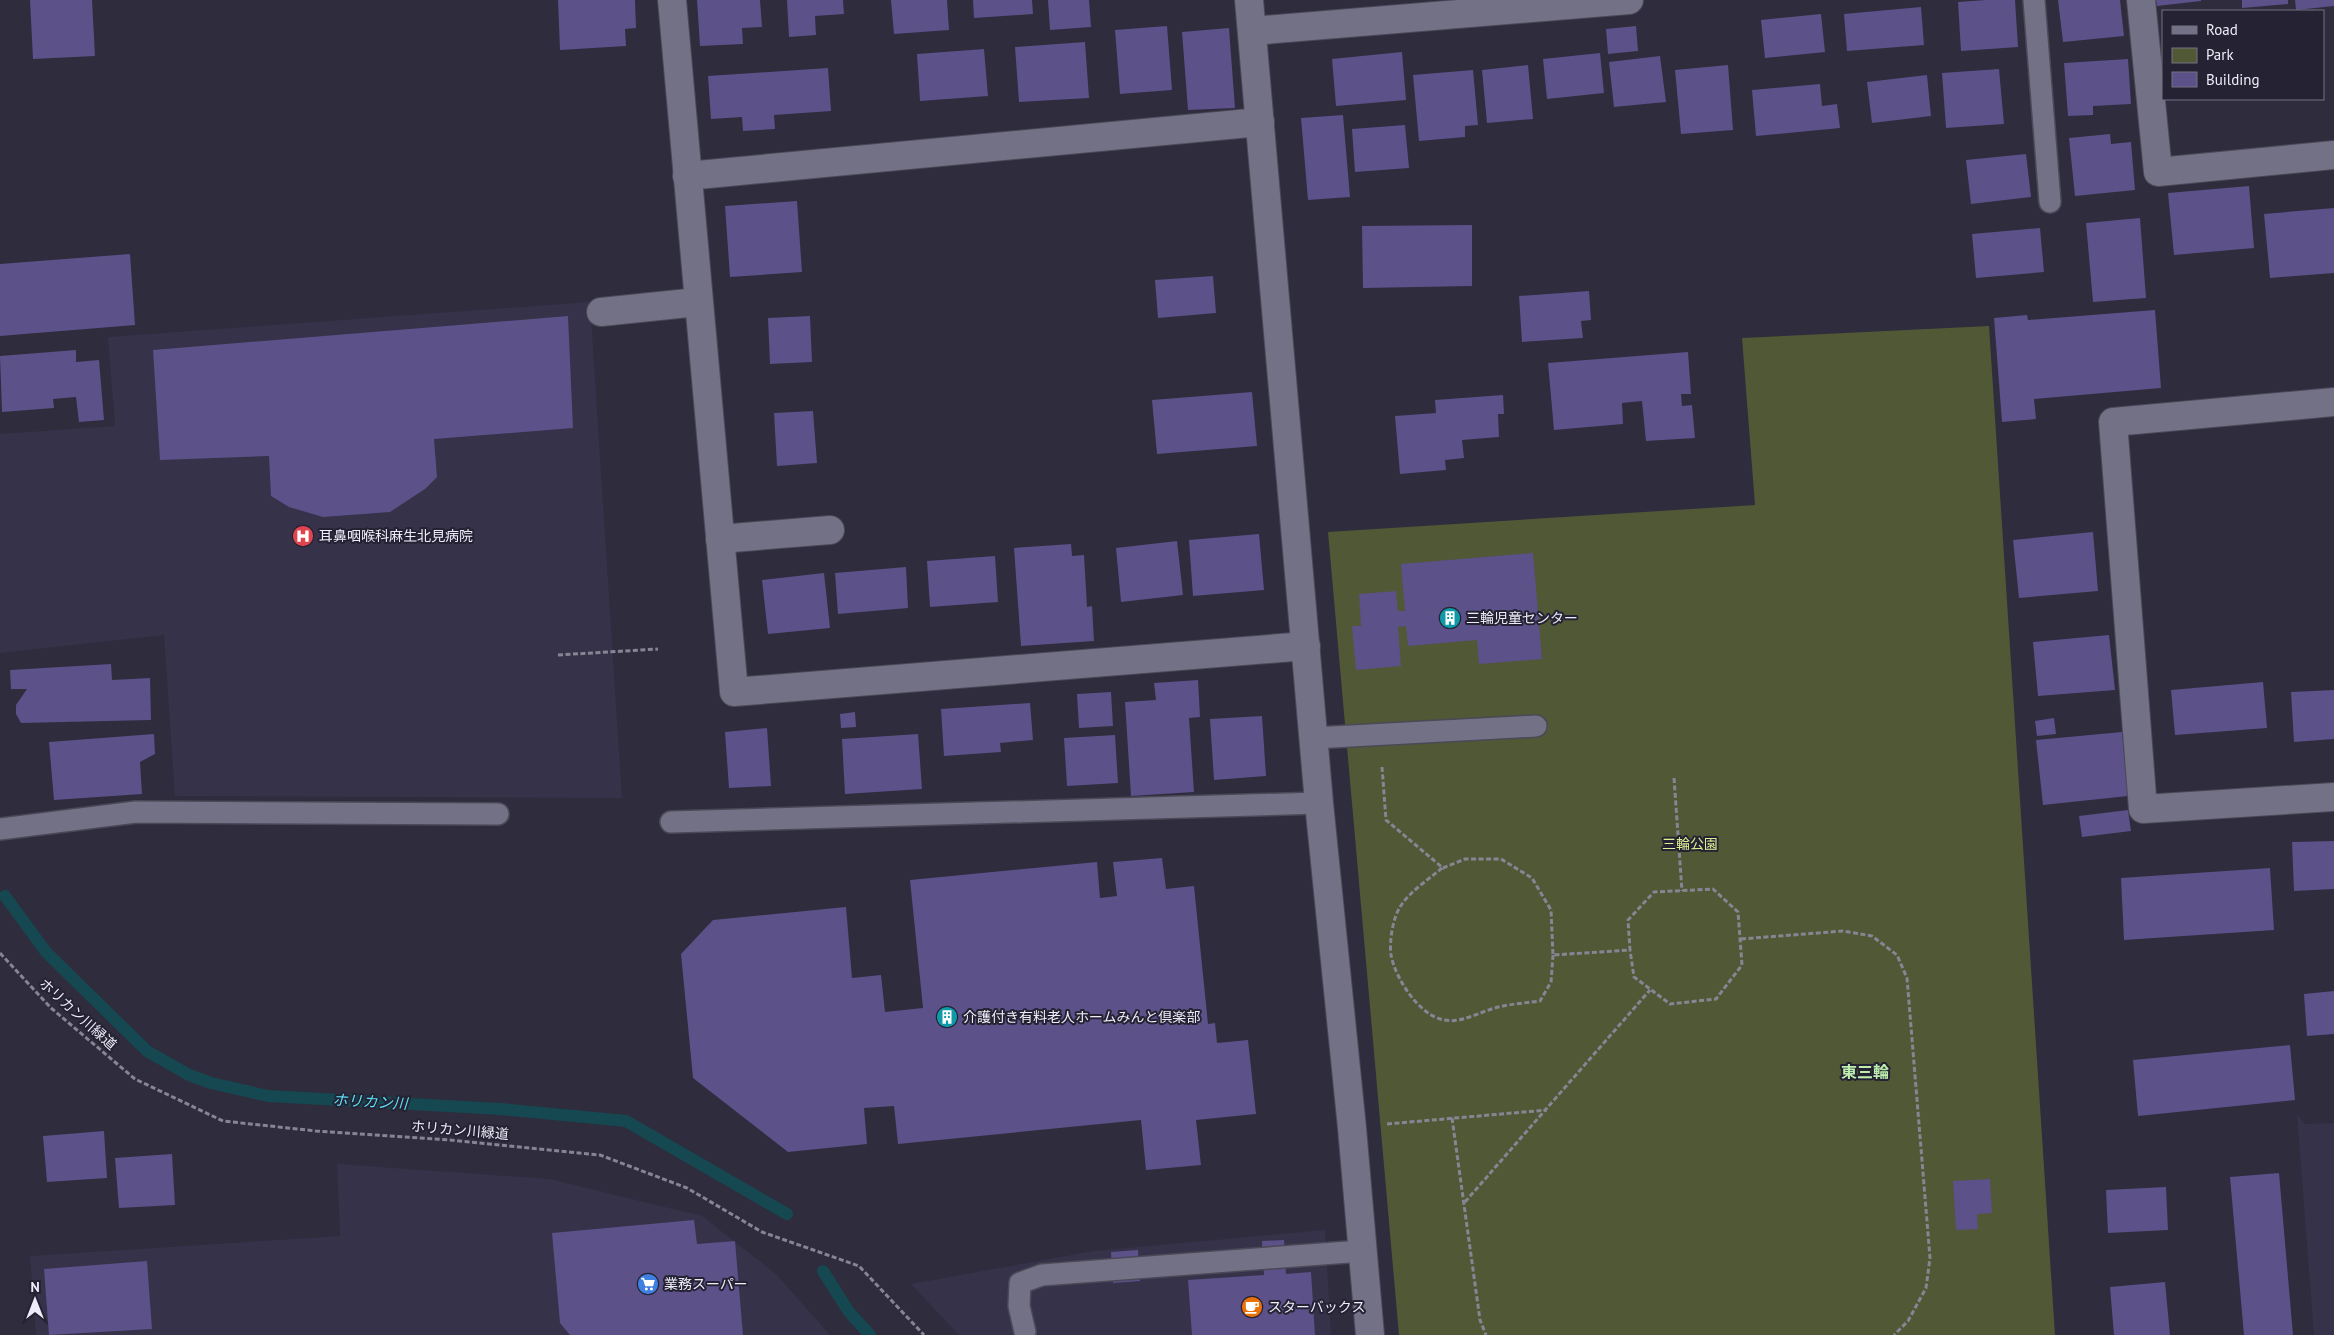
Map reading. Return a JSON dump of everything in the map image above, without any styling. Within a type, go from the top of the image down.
[{"type":"street","points":[[672,0],[734,692],[1306,646]]},
{"type":"street","points":[[1250,0],[1319,803],[1352,1128],[1370,1335]]},
{"type":"street","points":[[1252,31],[1629,0]]},
{"type":"street","points":[[2142,0],[2158,172],[2334,154]]},
{"type":"street","points":[[687,176],[1260,122]]},
{"type":"street","points":[[601,312],[698,302]]},
{"type":"street","points":[[2334,402],[2113,422],[2143,809],[2334,797]]},
{"type":"street","points":[[720,539],[830,530]]},
{"type":"lane","points":[[2034,0],[2050,202]]},
{"type":"lane","points":[[1314,738],[1536,726]]},
{"type":"lane","points":[[671,822],[1319,803]]},
{"type":"lane","points":[[0,829],[136,812],[498,814]]},
{"type":"lane","points":[[1025,1332],[1019,1306],[1020,1283],[1042,1275],[1362,1251]]},
{"type":"path","points":[[558,655],[658,649]]},
{"type":"path","points":[[1380,734],[1386,820],[1443,868]]},
{"type":"path","points":[[1674,778],[1682,891]]},
{"type":"path","points":[[1465,859],[1502,859],[1532,878],[1551,910],[1553,955],[1551,982],[1540,1001],[1495,1008],[1459,1020],[1440,1019],[1424,1010],[1406,992],[1391,955],[1393,926],[1400,907],[1418,888],[1443,868],[1465,859]]},
{"type":"path","points":[[1712,889],[1738,912],[1742,965],[1716,999],[1670,1004],[1634,977],[1628,920],[1654,892],[1682,891],[1712,889]]},
{"type":"path","points":[[1740,939],[1843,931],[1872,936],[1898,955],[1907,978],[1930,1258],[1926,1288],[1908,1321],[1894,1335]]},
{"type":"path","points":[[1553,955],[1630,950]]},
{"type":"path","name":"ホリカン川緑道","points":[[0,953],[51,1008],[135,1079],[223,1121],[316,1131],[450,1140],[600,1155],[687,1188],[762,1232],[859,1266],[924,1335]]},
{"type":"path","points":[[1465,1202],[1650,990]]},
{"type":"path","points":[[1352,1128],[1547,1110]]},
{"type":"path","points":[[1452,1118],[1480,1320],[1486,1335]]},
{"type":"shaded area","name":"耳鼻咽喉科麻生北見病院","points":[[590,302],[622,798],[175,796],[164,635],[0,653],[0,434],[115,426],[108,337]]},
{"type":"shaded area","points":[[2297,1114],[2305,1124],[2334,1123],[2334,1335],[2314,1335]]},
{"type":"shaded area","points":[[337,1164],[549,1179],[702,1216],[777,1275],[830,1335],[36,1335],[30,1256],[340,1236]]},
{"type":"shaded area","points":[[1325,1230],[1331,1335],[959,1335],[911,1284],[1094,1251]]},
{"type":"green space","name":"三輪公園","points":[[1989,326],[2055,1335],[1399,1335],[1328,532],[1755,505],[1742,338]]},
{"type":"building","points":[[30,0],[92,0],[95,56],[33,59]]},
{"type":"building","points":[[558,0],[635,0],[636,28],[625,29],[626,46],[560,50]]},
{"type":"building","points":[[697,0],[760,0],[762,27],[742,28],[743,44],[700,46]]},
{"type":"building","points":[[787,0],[843,0],[844,14],[815,16],[816,35],[789,37]]},
{"type":"building","points":[[891,0],[947,0],[949,30],[894,34]]},
{"type":"building","points":[[973,0],[1032,0],[1033,14],[974,18]]},
{"type":"building","points":[[1048,0],[1089,0],[1091,27],[1050,30]]},
{"type":"building","points":[[2015,0],[2018,47],[1961,51],[1958,2]]},
{"type":"building","points":[[2058,0],[2120,0],[2124,36],[2063,42]]},
{"type":"building","points":[[2156,0],[2201,0],[2201,1],[2157,6]]},
{"type":"building","points":[[2242,0],[2288,0],[2288,4],[2242,8]]},
{"type":"building","points":[[2295,0],[2334,0],[2334,6],[2296,10]]},
{"type":"building","points":[[1921,7],[1924,45],[1847,51],[1844,14]]},
{"type":"building","points":[[1821,14],[1825,52],[1765,58],[1761,20]]},
{"type":"building","points":[[1167,26],[1172,90],[1120,94],[1115,30]]},
{"type":"building","points":[[1636,26],[1638,51],[1608,54],[1606,29]]},
{"type":"building","points":[[1229,28],[1235,108],[1188,110],[1182,32]]},
{"type":"building","points":[[1085,42],[1089,98],[1019,102],[1015,47]]},
{"type":"building","points":[[984,49],[988,96],[920,101],[917,54]]},
{"type":"building","points":[[1402,52],[1406,100],[1336,106],[1332,59]]},
{"type":"building","points":[[1600,53],[1604,93],[1547,99],[1543,59]]},
{"type":"building","points":[[1660,56],[1666,102],[1614,107],[1609,62]]},
{"type":"building","points":[[2128,59],[2131,104],[2093,106],[2093,115],[2068,116],[2064,63]]},
{"type":"building","points":[[1528,65],[1533,119],[1487,123],[1482,70]]},
{"type":"building","points":[[1728,65],[1733,130],[1681,134],[1675,70]]},
{"type":"building","points":[[828,68],[831,111],[774,115],[775,129],[743,131],[742,117],[711,119],[708,76]]},
{"type":"building","points":[[1999,69],[2004,124],[1946,128],[1942,73]]},
{"type":"building","points":[[1473,70],[1478,125],[1465,126],[1465,137],[1419,141],[1413,75]]},
{"type":"building","points":[[1927,75],[1931,116],[1872,123],[1867,82]]},
{"type":"building","points":[[1820,84],[1822,106],[1837,104],[1840,128],[1756,136],[1752,90]]},
{"type":"building","points":[[1343,115],[1350,197],[1308,200],[1301,118]]},
{"type":"building","points":[[1405,125],[1409,168],[1355,172],[1352,129]]},
{"type":"building","points":[[2110,134],[2111,144],[2131,142],[2135,190],[2075,196],[2069,138]]},
{"type":"building","points":[[2026,154],[2031,197],[1971,204],[1966,160]]},
{"type":"building","points":[[2249,186],[2254,248],[2174,255],[2168,193]]},
{"type":"building","points":[[797,201],[802,272],[730,277],[725,206]]},
{"type":"building","points":[[2334,208],[2334,273],[2270,278],[2264,214]]},
{"type":"building","points":[[2140,218],[2146,298],[2093,302],[2086,223]]},
{"type":"building","points":[[1472,225],[1472,286],[1363,288],[1362,226]]},
{"type":"building","points":[[2040,228],[2044,272],[1976,278],[1972,234]]},
{"type":"building","points":[[130,254],[135,325],[0,336],[0,264]]},
{"type":"building","points":[[1213,276],[1216,313],[1158,318],[1155,280]]},
{"type":"building","points":[[1589,291],[1591,320],[1581,321],[1583,338],[1522,342],[1519,296]]},
{"type":"building","points":[[2155,310],[2161,388],[2034,399],[2036,419],[2002,422],[1994,318],[2027,315],[2028,320]]},
{"type":"building","points":[[568,316],[573,428],[434,439],[437,477],[425,489],[390,512],[323,517],[289,507],[271,496],[269,456],[160,460],[153,350]]},
{"type":"building","points":[[810,316],[812,362],[770,364],[768,318]]},
{"type":"building","points":[[76,350],[76,362],[99,360],[104,420],[79,422],[76,397],[53,399],[54,408],[2,412],[0,356]]},
{"type":"building","points":[[1688,352],[1691,394],[1681,394],[1682,406],[1692,405],[1695,438],[1646,441],[1642,401],[1622,403],[1623,424],[1554,430],[1548,363]]},
{"type":"building","points":[[1252,392],[1257,446],[1157,454],[1152,400]]},
{"type":"building","points":[[1503,395],[1504,414],[1498,414],[1499,437],[1462,440],[1464,458],[1445,460],[1446,470],[1400,474],[1395,416],[1436,413],[1435,400]]},
{"type":"building","points":[[813,411],[817,463],[777,466],[774,413]]},
{"type":"building","points":[[2093,532],[2098,591],[2019,598],[2013,540]]},
{"type":"building","points":[[1259,534],[1264,590],[1193,596],[1189,540]]},
{"type":"building","points":[[1177,541],[1183,595],[1121,602],[1116,548]]},
{"type":"building","points":[[1071,544],[1072,556],[1084,555],[1087,607],[1092,606],[1094,641],[1021,646],[1014,548]]},
{"type":"building","name":"三輪児童センター","points":[[1533,553],[1542,659],[1479,664],[1477,640],[1408,646],[1406,626],[1398,627],[1401,666],[1356,670],[1352,626],[1361,626],[1359,594],[1396,591],[1398,611],[1405,611],[1401,564]]},
{"type":"building","points":[[995,556],[998,602],[930,607],[927,561]]},
{"type":"building","points":[[906,567],[908,608],[838,614],[835,573]]},
{"type":"building","points":[[824,573],[830,628],[768,634],[762,580]]},
{"type":"building","points":[[2109,635],[2115,690],[2038,696],[2033,642]]},
{"type":"building","points":[[111,664],[112,680],[150,678],[151,720],[21,723],[16,714],[16,705],[27,689],[11,689],[10,670]]},
{"type":"building","points":[[1198,680],[1200,717],[1189,718],[1194,792],[1131,796],[1125,702],[1156,700],[1154,683]]},
{"type":"building","points":[[2263,682],[2267,728],[2175,735],[2171,690]]},
{"type":"building","points":[[2334,690],[2334,739],[2294,742],[2291,692]]},
{"type":"building","points":[[1111,692],[1113,726],[1079,728],[1077,694]]},
{"type":"building","points":[[1030,703],[1033,740],[1000,743],[1001,752],[944,756],[941,709]]},
{"type":"building","points":[[855,712],[856,727],[841,728],[840,714]]},
{"type":"building","points":[[1262,716],[1266,776],[1214,780],[1210,719]]},
{"type":"building","points":[[2054,718],[2056,734],[2037,736],[2035,721]]},
{"type":"building","points":[[767,728],[771,786],[729,788],[725,732]]},
{"type":"building","points":[[2122,732],[2128,796],[2043,805],[2036,740]]},
{"type":"building","points":[[154,734],[155,754],[140,762],[142,794],[54,800],[49,742]]},
{"type":"building","points":[[918,734],[922,789],[845,794],[842,739]]},
{"type":"building","points":[[1115,735],[1118,783],[1067,786],[1064,738]]},
{"type":"building","points":[[2128,810],[2131,831],[2082,837],[2079,816]]},
{"type":"building","points":[[2334,841],[2334,889],[2294,891],[2292,842]]},
{"type":"building","name":"介護付き有料老人ホームみんと倶楽部","points":[[1162,858],[1166,889],[1194,886],[1208,1024],[1215,1023],[1217,1043],[1248,1040],[1256,1114],[1196,1120],[1201,1165],[1146,1170],[1141,1120],[898,1144],[894,1106],[864,1108],[867,1144],[788,1152],[693,1078],[681,954],[713,920],[846,907],[852,978],[881,975],[885,1012],[923,1008],[910,880],[1097,862],[1100,898],[1117,896],[1113,862]]},
{"type":"building","points":[[2270,868],[2274,930],[2124,940],[2121,878]]},
{"type":"building","points":[[2334,991],[2334,1034],[2307,1036],[2304,994]]},
{"type":"building","points":[[2290,1045],[2295,1100],[2138,1116],[2133,1060]]},
{"type":"building","points":[[104,1131],[107,1178],[47,1182],[43,1136]]},
{"type":"building","points":[[172,1154],[175,1205],[119,1208],[115,1158]]},
{"type":"building","points":[[2279,1173],[2293,1335],[2244,1335],[2230,1177]]},
{"type":"building","points":[[1990,1179],[1992,1213],[1977,1214],[1978,1229],[1956,1230],[1953,1181]]},
{"type":"building","points":[[2166,1187],[2168,1230],[2108,1233],[2106,1190]]},
{"type":"building","name":"業務スーパー","points":[[694,1220],[697,1244],[735,1241],[743,1335],[570,1335],[560,1323],[552,1233]]},
{"type":"building","name":"スターバックス","points":[[1284,1240],[1286,1274],[1311,1272],[1315,1335],[1192,1335],[1188,1280],[1264,1275],[1262,1241]]},
{"type":"building","points":[[1138,1250],[1140,1281],[1113,1283],[1111,1252]]},
{"type":"building","points":[[147,1261],[152,1329],[49,1335],[44,1269]]},
{"type":"building","points":[[2165,1282],[2170,1335],[2114,1335],[2110,1287]]},
{"type":"waterway","name":"ホリカン川","points":[[5,896],[46,952],[147,1051],[189,1075],[211,1083],[268,1096],[501,1109],[626,1121],[787,1214]]},
{"type":"waterway","name":"ホリカン川","points":[[823,1271],[849,1312],[870,1335]]},
{"type":"place","name":"耳鼻咽喉科麻生北見病院","points":[[303,536]]},
{"type":"place","name":"三輪児童センター","points":[[1450,618]]},
{"type":"place","name":"介護付き有料老人ホームみんと倶楽部","points":[[947,1017]]},
{"type":"place","name":"業務スーパー","points":[[648,1284]]},
{"type":"place","name":"スターバックス","points":[[1252,1307]]},
{"type":"district","name":"東三輪","points":[[1865,1072]]}]
